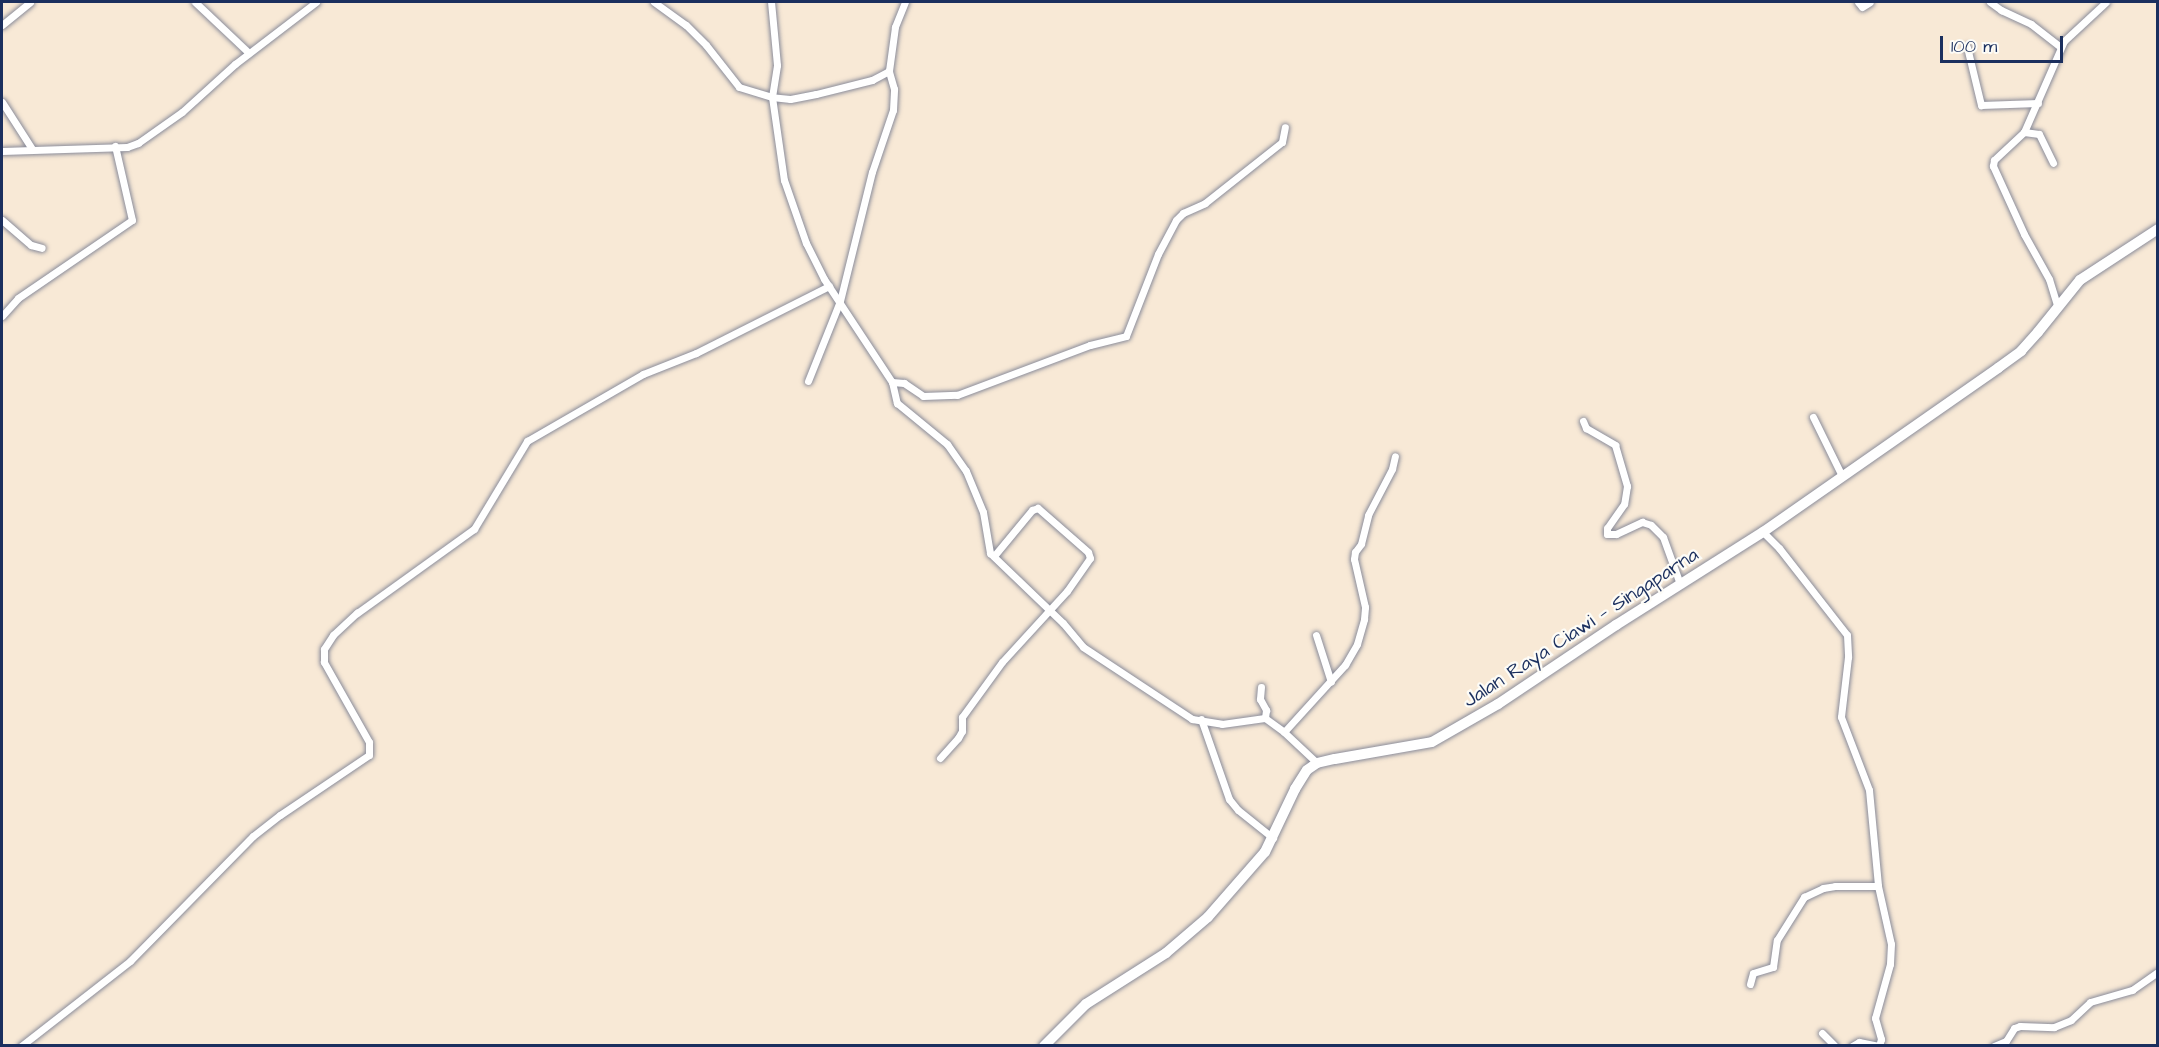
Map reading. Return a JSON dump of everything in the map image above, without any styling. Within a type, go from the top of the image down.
[{"type":"main road","name":"Jalan Raya Ciawi — Singaparna","points":[[1317,763],[1416,745],[1444,737],[1498,704],[1763,532],[2021,351],[2080,280],[2157,229]]},
{"type":"main road","points":[[1044,1046],[1086,1004],[1188,937],[1215,911],[1265,852],[1300,778],[1317,763]]},
{"type":"street","points":[[2,25],[30,2]]},
{"type":"street","points":[[195,2],[249,53]]},
{"type":"street","points":[[2,151],[127,147],[146,139],[182,112],[249,53],[316,2]]},
{"type":"street","points":[[654,2],[693,31],[739,87],[790,99],[872,80],[889,71]]},
{"type":"street","points":[[771,2],[777,65],[772,96],[784,180],[793,211],[806,243],[829,286],[892,382],[897,403],[947,444],[966,471],[983,512],[990,553],[1048,609],[1083,647],[1192,719],[1222,724],[1264,718],[1284,732],[1317,763]]},
{"type":"street","points":[[808,381],[840,302],[872,172],[893,110],[894,89],[889,71],[895,27],[905,2]]},
{"type":"street","points":[[1858,2],[1861,7],[1870,2]]},
{"type":"street","points":[[1990,2],[2036,27],[2060,47]]},
{"type":"street","points":[[2058,305],[2049,279],[1994,171],[1994,160],[2024,132],[2064,41],[2106,2]]},
{"type":"street","points":[[1967,47],[1981,105],[2038,103]]},
{"type":"street","points":[[2,102],[32,149]]},
{"type":"street","points":[[892,382],[904,383],[923,396],[957,395],[1090,345],[1126,336],[1158,254],[1176,220],[1183,213],[1205,203],[1282,142],[1285,127]]},
{"type":"street","points":[[2024,132],[2040,134],[2053,163]]},
{"type":"street","points":[[2,316],[18,298],[132,220],[115,146]]},
{"type":"street","points":[[2,220],[31,245],[42,248]]},
{"type":"street","points":[[21,1046],[130,962],[252,836],[369,755],[369,742],[326,668],[322,655],[324,649],[333,635],[357,613],[474,529],[527,441],[643,374],[696,353],[829,286]]},
{"type":"street","points":[[1813,417],[1842,476]]},
{"type":"street","points":[[1583,421],[1586,428],[1615,445],[1627,486],[1624,504],[1607,528],[1607,534],[1616,534],[1642,522],[1651,525],[1663,537],[1680,584]]},
{"type":"street","points":[[1284,732],[1345,665],[1364,620],[1355,552],[1361,544],[1368,515],[1392,469],[1395,456]]},
{"type":"street","points":[[940,758],[958,738],[962,731],[962,717],[989,679],[1089,563],[1088,552],[1038,507],[1032,510],[994,556]]},
{"type":"street","points":[[1763,532],[1847,635],[1848,657],[1840,717],[1869,790],[1878,886],[1889,930],[1891,954],[1875,1018],[1881,1039],[1879,1046],[1857,1042],[1852,1046]]},
{"type":"street","points":[[1316,635],[1331,682]]},
{"type":"street","points":[[1261,687],[1260,699],[1266,710],[1264,718]]},
{"type":"street","points":[[1201,719],[1229,799],[1238,810],[1273,838]]},
{"type":"street","points":[[1750,984],[1753,973],[1773,967],[1777,940],[1804,897],[1823,888],[1835,886],[1878,886]]},
{"type":"street","points":[[1994,1046],[2006,1041],[2014,1028],[2020,1026],[2054,1027],[2063,1024],[2079,1015],[2090,1002],[2132,990],[2157,972]]},
{"type":"street","points":[[1822,1033],[1835,1046]]}]
